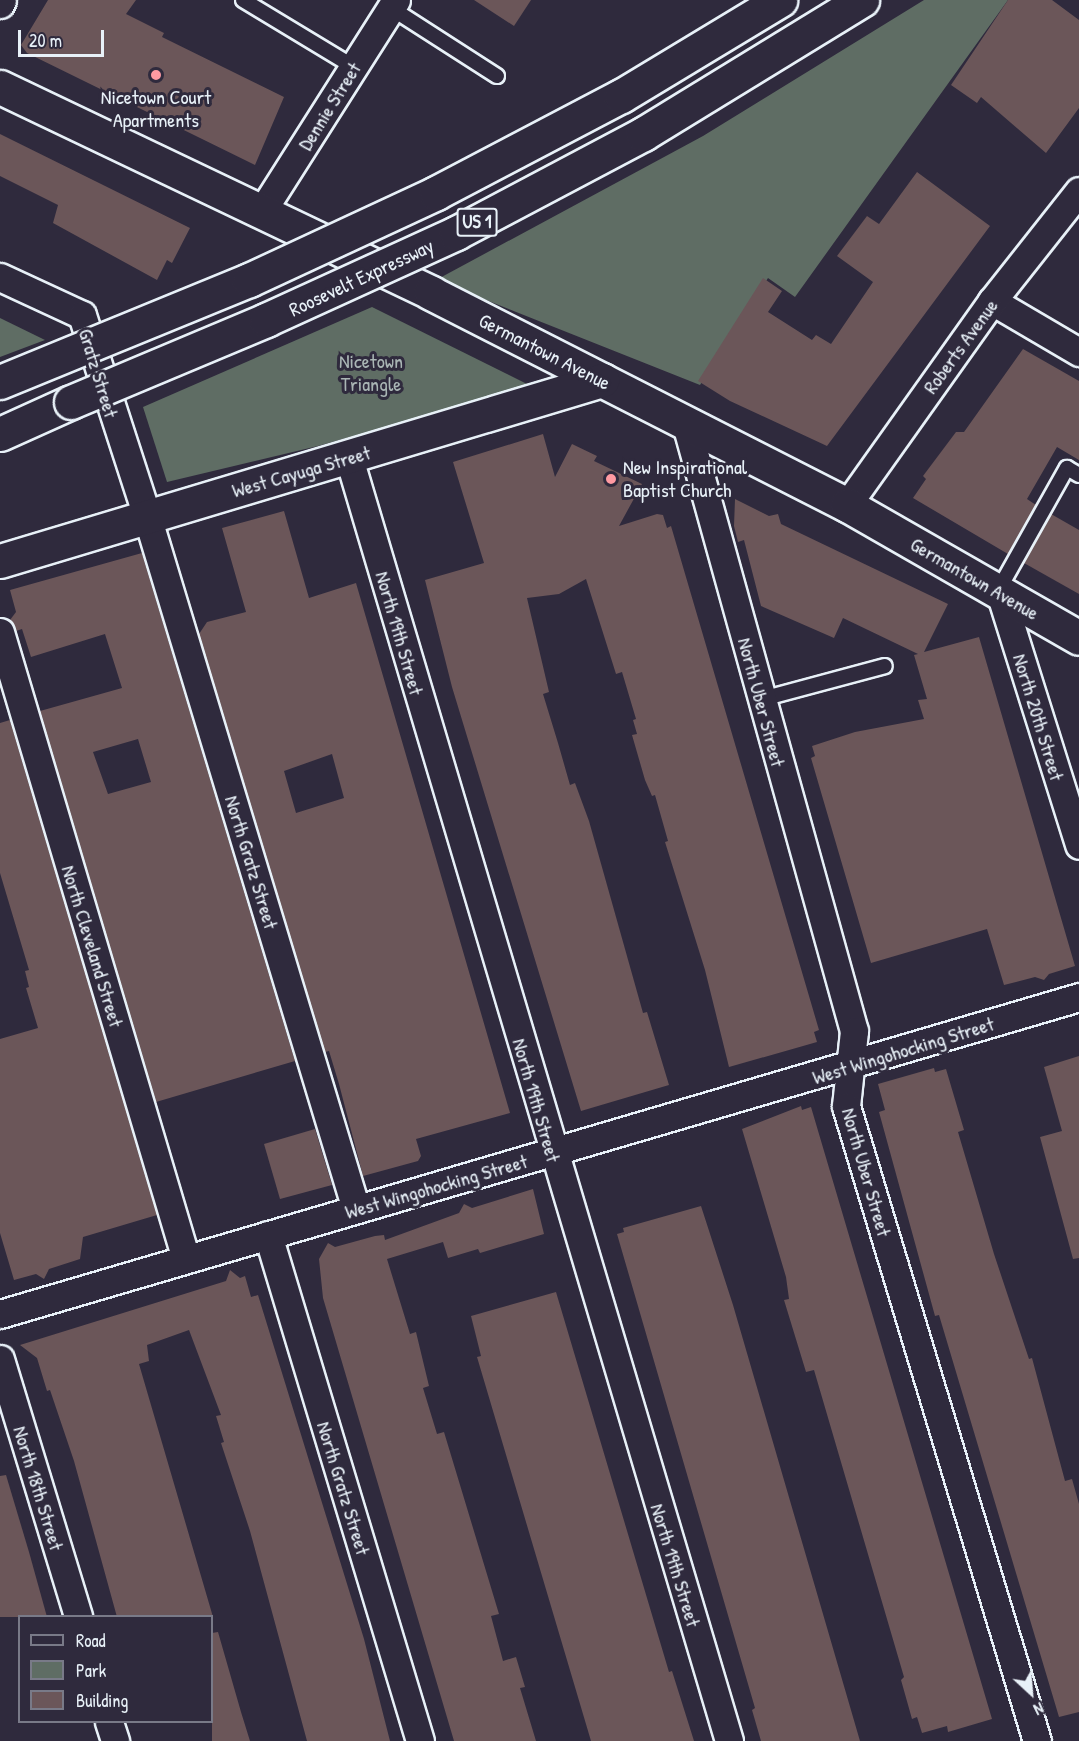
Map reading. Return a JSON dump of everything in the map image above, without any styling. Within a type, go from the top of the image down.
[{"type":"main road","name":"US 1","points":[[0,382],[249,280],[436,193],[621,96],[780,0]]},
{"type":"main road","name":"Roosevelt Expressway","points":[[0,429],[71,402],[266,320],[456,233],[653,128],[862,0]]},
{"type":"main road","name":"Germantown Avenue","points":[[0,87],[262,211],[847,505],[999,590],[1079,638]]},
{"type":"main road","name":"West Cayuga Street","points":[[0,561],[349,458],[602,380]]},
{"type":"main road","points":[[0,434],[71,402]]},
{"type":"street","points":[[0,4],[3,0]]},
{"type":"street","name":"Dennie Street","points":[[262,211],[394,4]]},
{"type":"street","name":"Roberts Avenue","points":[[847,505],[992,301],[1079,191]]},
{"type":"street","name":"Gratz Street","points":[[0,277],[81,315],[147,516]]},
{"type":"street","points":[[992,301],[1079,352]]},
{"type":"street","name":"North Uber Street","points":[[686,424],[854,1031],[846,1106],[1037,1741]]},
{"type":"street","name":"North 19th Street","points":[[349,458],[729,1741]]},
{"type":"street","name":"North Gratz Street","points":[[147,516],[356,1209]]},
{"type":"street","name":"North 20th Street","points":[[999,590],[1079,845]]},
{"type":"street","name":"North Cleveland Street","points":[[0,632],[186,1259]]},
{"type":"street","name":"West Wingohocking Street","points":[[0,1314],[850,1067],[1079,997]]},
{"type":"street","name":"North Gratz Street","points":[[268,1235],[420,1741]]},
{"type":"street","name":"North 18th Street","points":[[0,1359],[77,1615]]},
{"type":"street","points":[[109,1723],[115,1741]]},
{"type":"lane","points":[[243,0],[354,67]]},
{"type":"lane","points":[[394,4],[497,76]]},
{"type":"lane","points":[[999,590],[1067,468],[1079,475]]},
{"type":"lane","points":[[762,699],[885,666]]},
{"type":"green space","points":[[924,0],[1008,0],[795,297],[768,278],[700,385],[436,280],[703,136]]},
{"type":"green space","name":"Nicetown Triangle","points":[[372,307],[531,386],[318,446],[167,482],[143,407]]},
{"type":"green space","points":[[0,318],[45,340],[0,357]]},
{"type":"building","name":"Nicetown Court Apartments","points":[[48,0],[136,0],[126,14],[164,33],[162,37],[284,97],[255,165],[27,53],[21,45]]},
{"type":"building","points":[[474,0],[531,0],[514,26]]},
{"type":"building","points":[[1008,0],[1052,0],[1079,20],[1079,108],[1046,153],[981,97],[977,103],[951,85]]},
{"type":"building","points":[[0,134],[190,228],[172,263],[167,260],[157,280],[53,223],[58,205],[0,176]]},
{"type":"building","points":[[917,172],[990,226],[827,446],[730,401],[698,381],[763,278],[782,291],[768,312],[812,340],[816,335],[831,344],[873,282],[837,256],[867,216],[879,224]]},
{"type":"building","points":[[1023,349],[1079,381],[1079,460],[1057,447],[1027,499],[1036,505],[1008,554],[913,498],[926,479],[923,476],[956,432],[964,432]]},
{"type":"building","points":[[543,434],[555,477],[572,444],[597,456],[594,461],[642,484],[619,526],[657,514],[663,515],[667,528],[671,526],[819,1030],[814,1032],[817,1042],[729,1067],[705,970],[665,842],[668,841],[655,795],[652,796],[645,780],[632,735],[637,734],[633,720],[636,719],[622,672],[616,674],[586,579],[559,594],[527,598],[549,692],[543,694],[570,785],[575,783],[589,821],[643,1013],[647,1012],[669,1085],[581,1111],[452,687],[425,580],[484,563],[453,462]]},
{"type":"building","points":[[735,499],[769,516],[778,514],[781,524],[948,604],[924,652],[979,637],[1075,966],[1049,974],[1044,980],[1035,977],[1004,985],[987,929],[871,963],[811,758],[815,756],[812,746],[855,732],[924,719],[918,700],[927,699],[914,655],[918,654],[843,618],[834,638],[761,606],[744,540],[738,542],[734,526]]},
{"type":"building","points":[[284,511],[309,598],[356,583],[510,1113],[416,1139],[421,1156],[418,1161],[363,1176],[339,1084],[329,1051],[325,1052],[199,634],[207,622],[246,612],[222,528]],"holes":[[[332,754],[344,798],[296,813],[284,771]]]},
{"type":"building","points":[[1051,514],[1079,530],[1079,594],[1024,563]]},
{"type":"building","points":[[142,553],[295,1061],[156,1102],[40,711],[122,688],[105,634],[31,657],[22,629],[16,631],[10,620],[16,612],[10,590]],"holes":[[[138,739],[151,782],[108,794],[93,752]]]},
{"type":"building","points":[[10,720],[157,1215],[83,1237],[80,1259],[49,1269],[44,1279],[36,1274],[14,1280],[0,1233],[0,1039],[38,1028],[26,988],[29,987],[25,971],[29,970],[0,873],[0,723]]},
{"type":"building","points":[[1079,1056],[1079,1258],[1073,1259],[1040,1137],[1062,1131],[1044,1067]]},
{"type":"building","points":[[934,1068],[935,1072],[946,1069],[964,1130],[958,1132],[994,1254],[1029,1359],[1032,1358],[1065,1481],[1072,1479],[1079,1504],[1079,1712],[1059,1717],[939,1315],[935,1316],[879,1112],[885,1110],[878,1084]]},
{"type":"building","points":[[801,1106],[802,1110],[811,1107],[992,1719],[948,1732],[947,1726],[922,1733],[917,1717],[912,1719],[901,1680],[904,1677],[814,1370],[806,1372],[784,1300],[789,1299],[786,1277],[742,1129]]},
{"type":"building","points":[[315,1129],[332,1185],[280,1199],[264,1144]]},
{"type":"building","points":[[533,1189],[544,1234],[480,1253],[478,1249],[448,1258],[443,1242],[387,1259],[410,1334],[416,1332],[429,1386],[423,1388],[437,1434],[444,1432],[499,1614],[491,1616],[503,1661],[516,1657],[525,1687],[520,1688],[536,1741],[454,1741],[323,1298],[319,1259],[328,1243],[335,1247],[384,1235],[385,1240],[459,1213],[464,1204],[472,1208]]},
{"type":"building","points":[[701,1206],[733,1305],[860,1741],[761,1741],[752,1710],[755,1708],[617,1234],[624,1232],[623,1228]]},
{"type":"building","points":[[230,1270],[240,1278],[245,1276],[251,1297],[258,1295],[364,1639],[390,1741],[307,1741],[250,1531],[221,1443],[224,1442],[216,1416],[221,1415],[189,1330],[147,1345],[149,1361],[139,1364],[212,1615],[116,1615],[74,1461],[50,1390],[47,1391],[37,1358],[20,1345],[226,1281]]},
{"type":"building","points":[[556,1292],[669,1672],[672,1671],[694,1741],[591,1741],[477,1357],[481,1356],[471,1316]]},
{"type":"building","points":[[6,1475],[46,1615],[0,1617],[0,1476]]},
{"type":"building","points":[[218,1632],[250,1741],[212,1741],[213,1633]]},
{"type":"place","name":"Nicetown Court Apartments","points":[[156,75]]},
{"type":"place","name":"New Inspirational Baptist Church","points":[[611,479]]}]
